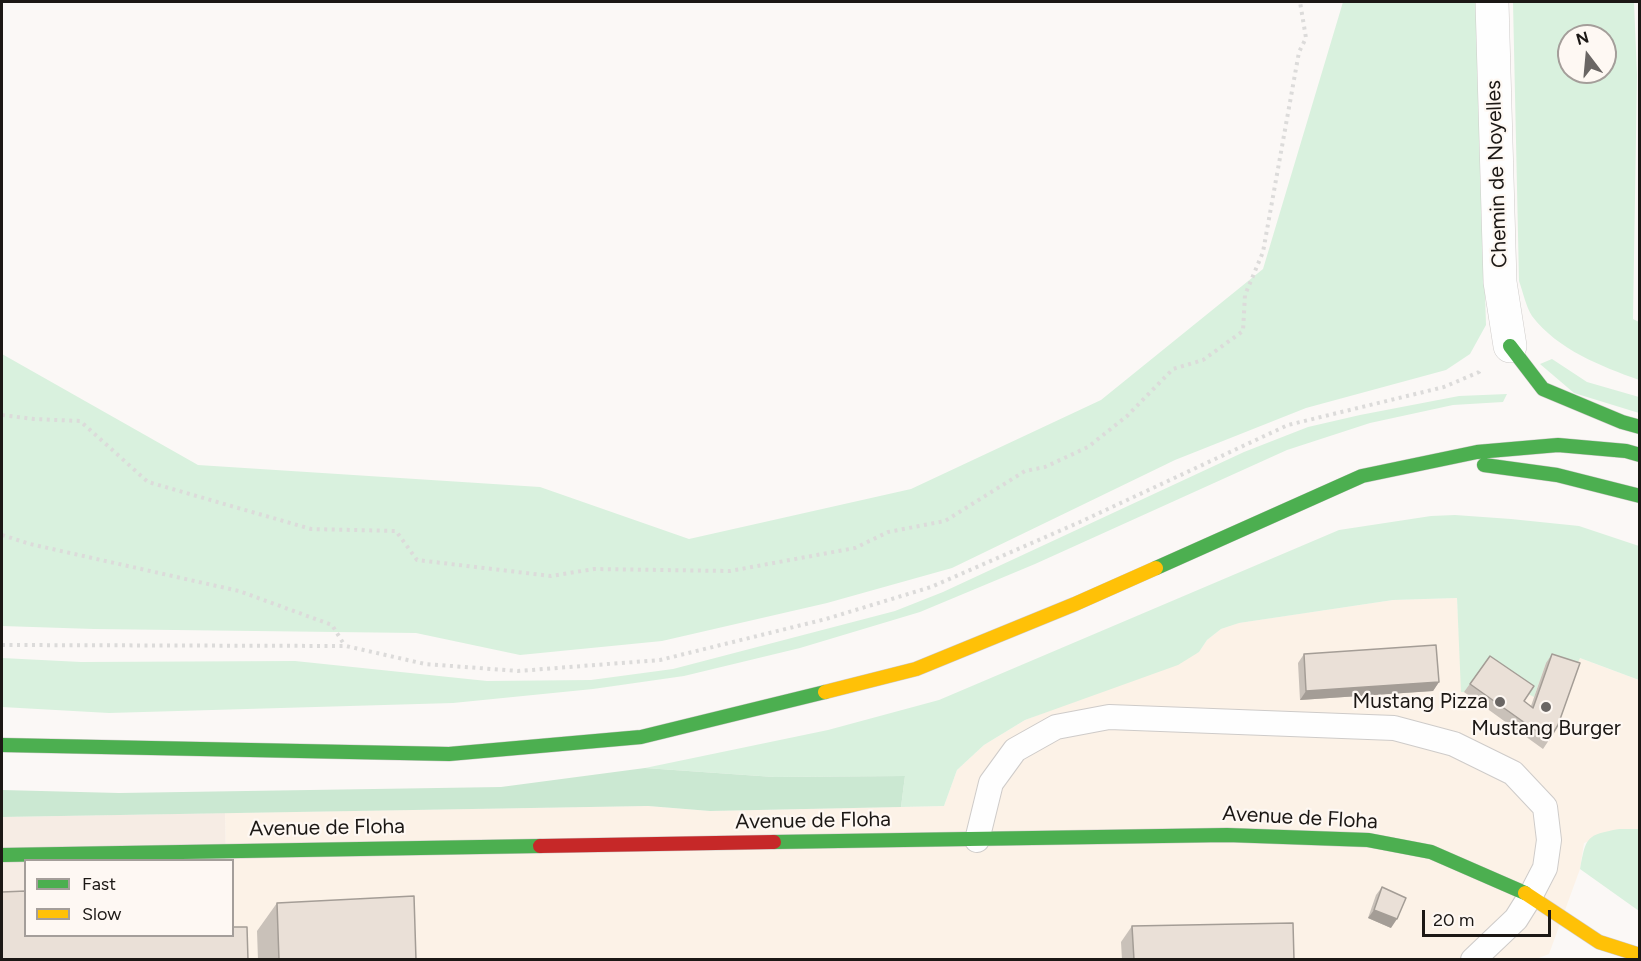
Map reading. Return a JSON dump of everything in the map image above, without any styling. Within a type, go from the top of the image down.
[{"type":"main road","points":[[1510,346],[1543,389],[1622,422],[1640,427]]},
{"type":"main road","points":[[2,745],[449,754],[641,737],[916,669],[1075,604],[1362,476],[1476,452],[1558,445],[1626,451],[1640,455]]},
{"type":"main road","points":[[1440,460],[1557,475],[1640,496]]},
{"type":"main road","name":"Avenue de Floha","points":[[2,855],[1227,835],[1368,840],[1431,852],[1531,895],[1606,951],[1640,954]]},
{"type":"street","name":"Chemin de Noyelles","points":[[1492,2],[1500,282],[1510,346]]},
{"type":"lane","points":[[977,840],[991,783],[1015,750],[1056,727],[1109,717],[1394,728],[1454,744],[1513,773],[1545,807],[1549,840],[1545,868],[1515,919],[1473,960]]},
{"type":"path","points":[[2,415],[80,421],[148,482],[311,529],[396,531],[417,560],[550,576],[594,569],[730,571],[855,548],[888,532],[945,521],[1025,471],[1045,467],[1088,447],[1126,416],[1173,369],[1203,360],[1243,331],[1245,295],[1263,252],[1299,52],[1306,39],[1300,2]]},
{"type":"path","points":[[2,645],[346,646],[425,664],[518,671],[660,660],[826,619],[932,587],[1080,522],[1288,425],[1444,387],[1479,372],[1484,358],[1510,346]]},
{"type":"path","points":[[2,535],[30,544],[239,591],[332,625],[346,646]]},
{"type":"shaded area","points":[[1457,598],[1462,692],[1546,663],[1580,658],[1639,680],[1639,829],[1619,829],[1584,843],[1580,869],[1549,954],[1536,959],[229,959],[232,937],[234,937],[234,859],[226,859],[225,813],[648,806],[710,811],[944,806],[957,770],[984,745],[1025,720],[1199,652],[1207,640],[1221,629],[1238,623],[1393,600]]},
{"type":"shaded area","points":[[225,813],[226,859],[24,859],[25,937],[2,959],[2,817]]},
{"type":"green space","points":[[1343,2],[1476,2],[1486,325],[1470,354],[1446,370],[1306,408],[1175,460],[952,568],[827,603],[662,641],[520,655],[416,633],[2,626],[2,354],[198,465],[540,487],[689,539],[911,489],[1101,400],[1263,269]]},
{"type":"green space","points":[[1513,2],[1634,2],[1637,75],[1633,319],[1639,322],[1639,380],[1595,363],[1567,348],[1543,328],[1532,316],[1519,281]]},
{"type":"green space","points":[[1552,359],[1587,382],[1639,397],[1639,413],[1574,393],[1540,364]]},
{"type":"green space","points":[[1507,394],[1503,402],[1453,405],[1370,423],[1287,450],[1035,564],[920,612],[800,648],[684,676],[593,689],[453,703],[109,713],[2,707],[2,658],[81,662],[295,661],[487,681],[591,680],[673,669],[895,611],[943,592],[1244,452],[1308,427],[1459,396]]},
{"type":"green space","points":[[1455,515],[1579,526],[1639,546],[1639,680],[1580,658],[1574,671],[1546,663],[1534,697],[1528,694],[1461,692],[1457,598],[1393,600],[1239,623],[1221,629],[1207,640],[1199,652],[1178,665],[1025,720],[984,745],[957,770],[944,806],[901,807],[905,776],[774,777],[645,768],[828,730],[939,700],[1339,530],[1431,516]]},
{"type":"green space","points":[[645,768],[774,777],[905,776],[901,807],[710,811],[648,806],[2,817],[2,790],[119,793],[501,787]]},
{"type":"green space","points":[[1619,829],[1639,829],[1639,911],[1580,869],[1589,839],[1600,833]]},
{"type":"building","points":[[1436,645],[1439,682],[1306,691],[1304,654]]},
{"type":"building","points":[[1552,654],[1580,663],[1558,725],[1549,740],[1470,684],[1490,656],[1534,686],[1524,701],[1533,708]]},
{"type":"building","points":[[1382,887],[1406,898],[1397,919],[1374,910]]},
{"type":"building","points":[[24,891],[24,937],[234,937],[234,927],[247,927],[248,960],[2,960],[2,892]]},
{"type":"building","points":[[414,896],[416,960],[279,960],[277,903]]},
{"type":"building","points":[[1293,923],[1294,960],[1134,960],[1132,926]]},
{"type":"traffic: fast","points":[[1510,346],[1543,389],[1622,422],[1640,427]]},
{"type":"traffic: fast","points":[[1156,568],[1362,476],[1477,452],[1558,445],[1626,451],[1640,455]]},
{"type":"traffic: fast","points":[[1484,465],[1557,475],[1640,496]]},
{"type":"traffic: fast","points":[[2,745],[449,754],[641,737],[825,692]]},
{"type":"traffic: fast","points":[[774,842],[1227,835],[1368,840],[1431,852],[1525,893]]},
{"type":"traffic: fast","points":[[2,855],[540,846]]},
{"type":"traffic: slow","points":[[825,692],[916,669],[1156,568]]},
{"type":"traffic: slow","points":[[1525,893],[1599,942],[1640,955]]},
{"type":"traffic: jam","points":[[540,846],[774,842]]},
{"type":"place","name":"Mustang Pizza","points":[[1500,702]]},
{"type":"place","name":"Mustang Burger","points":[[1546,707]]}]
